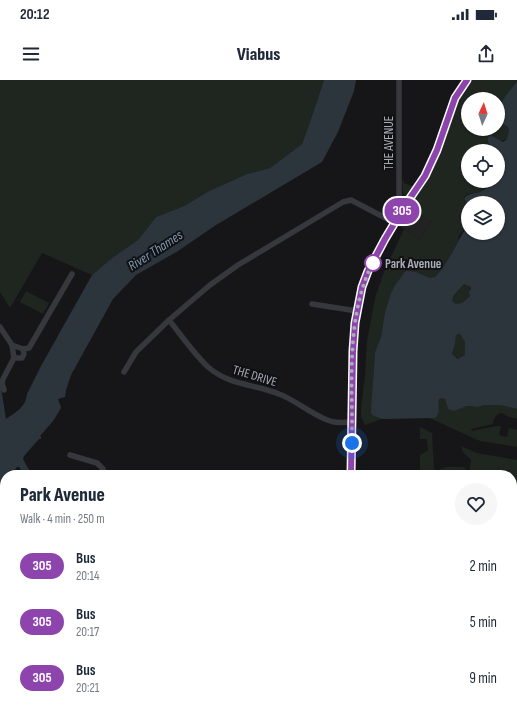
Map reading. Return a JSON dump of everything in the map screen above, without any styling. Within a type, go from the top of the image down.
[{"type":"main road","points":[[352,470],[353,351],[355,323],[362,287],[368,271],[385,239],[425,176],[437,150],[455,98],[467,80]]},
{"type":"street","name":"THE AVENUE","points":[[399,80],[399,196],[406,204]]},
{"type":"street","points":[[124,372],[136,352],[169,320],[210,285],[238,265],[343,202],[352,200],[395,223]]},
{"type":"street","points":[[12,345],[23,350],[29,348],[72,274]]},
{"type":"street","points":[[312,304],[357,311]]},
{"type":"street","name":"THE DRIVE","points":[[169,320],[209,367],[226,378],[279,394],[333,422],[352,422]]},
{"type":"street","points":[[0,327],[12,345],[14,358],[3,379],[2,383],[4,390]]},
{"type":"street","points":[[14,358],[22,358],[24,354],[23,350]]},
{"type":"street","points":[[70,455],[97,463],[103,470]]},
{"type":"shaded area","points":[[0,80],[324,80],[302,144],[270,168],[247,174],[209,191],[184,206],[156,217],[138,240],[112,258],[92,275],[42,253],[10,308],[0,292]]},
{"type":"shaded area","points":[[467,80],[517,80],[505,98],[505,92],[461,92]]},
{"type":"shaded area","points":[[461,93],[461,136],[490,136],[487,141],[489,144],[461,144],[461,188],[488,188],[481,192],[461,196],[461,233],[451,255],[440,273],[432,278],[415,273],[404,273],[395,285],[385,312],[381,337],[375,352],[372,395],[374,416],[382,419],[365,425],[361,417],[361,408],[367,341],[375,298],[387,263],[404,229],[420,239],[431,222],[405,206],[425,176],[445,126]]},
{"type":"shaded area","points":[[505,125],[509,130],[507,139],[501,141],[493,136],[505,136]]},
{"type":"shaded area","points":[[402,181],[412,186],[414,183],[419,182],[409,197],[406,197],[403,193]]},
{"type":"shaded area","points":[[405,206],[431,222],[420,239],[395,223]]},
{"type":"shaded area","points":[[464,284],[471,287],[470,296],[462,303],[456,304],[452,301],[452,296]]},
{"type":"shaded area","points":[[26,291],[49,303],[43,314],[20,302]]},
{"type":"shaded area","points":[[460,334],[465,342],[465,355],[459,359],[452,354],[456,335]]},
{"type":"shaded area","points":[[439,398],[445,399],[448,409],[454,411],[467,406],[478,407],[485,405],[500,405],[517,409],[517,419],[508,417],[502,413],[495,418],[493,424],[471,429],[472,431],[501,426],[499,435],[507,437],[509,428],[517,430],[517,447],[480,441],[429,418],[434,418],[439,412]]},
{"type":"shaded area","points":[[420,427],[432,433],[434,469],[436,470],[420,470],[420,455],[428,450],[427,439],[420,439]]},
{"type":"shaded area","points":[[461,446],[477,453],[517,460],[517,470],[470,470],[471,460],[463,452]]},
{"type":"shaded area","points":[[446,467],[464,467],[466,470],[439,470]]},
{"type":"water","name":"River Thames","points":[[324,80],[356,80],[354,91],[338,132],[322,162],[216,225],[178,251],[136,275],[113,299],[71,375],[65,397],[58,399],[61,407],[60,410],[40,436],[41,439],[39,439],[24,456],[23,459],[29,470],[21,470],[19,467],[17,467],[15,470],[0,470],[0,381],[6,419],[23,406],[27,394],[41,366],[92,275],[112,258],[138,240],[156,217],[184,206],[209,191],[247,174],[270,168],[302,144]]},
{"type":"water","points":[[517,81],[517,409],[500,405],[485,405],[478,407],[467,406],[454,411],[448,409],[445,399],[441,398],[439,399],[438,414],[435,418],[382,419],[374,416],[371,413],[375,352],[381,337],[385,312],[395,285],[406,271],[416,272],[430,278],[435,277],[445,265],[461,237],[461,240],[505,240],[505,196],[467,196],[488,188],[505,188],[505,144],[489,144],[488,138],[493,136],[503,142],[507,139],[509,130],[505,125],[505,97]],"holes":[[[464,284],[471,287],[469,292],[470,296],[462,303],[456,304],[452,301],[453,296]],[[460,334],[465,342],[465,355],[458,359],[452,354],[456,335]]]},
{"type":"bus line","name":"305","points":[[351,470],[353,351],[355,323],[362,287],[368,271],[385,239],[425,176],[437,150],[455,98],[467,80]]},
{"type":"place","name":"Park Avenue","points":[[373,263]]},
{"type":"route","points":[[352,443],[352,363],[355,323],[362,287],[374,260],[373,263]]}]
